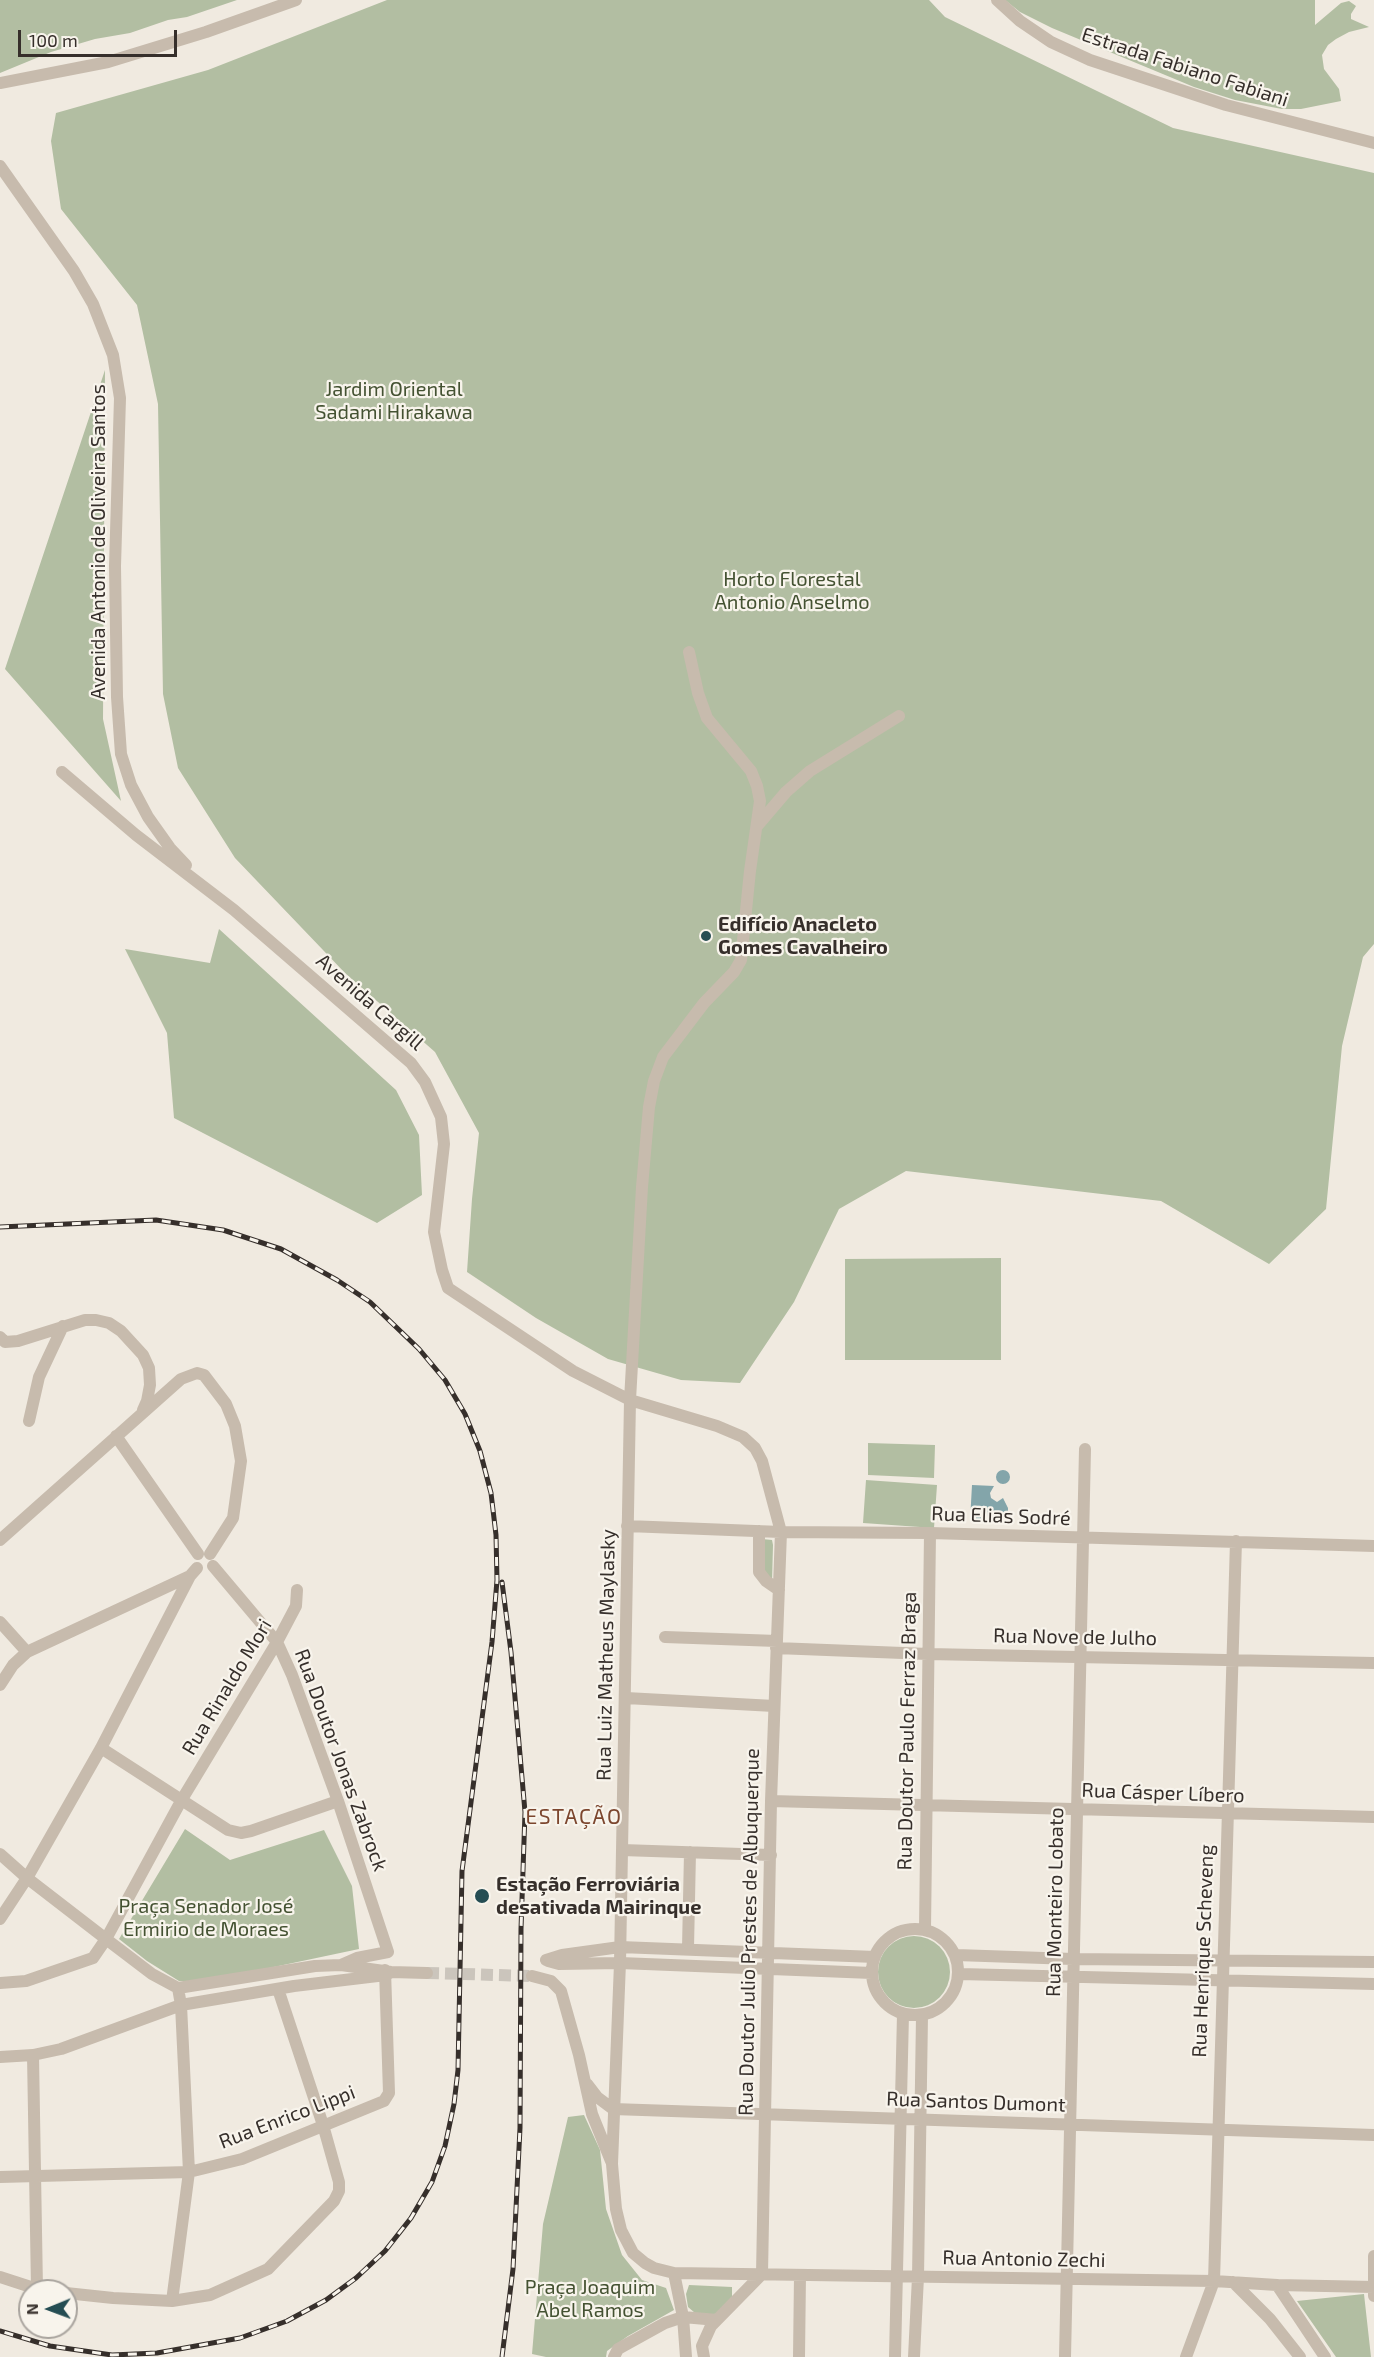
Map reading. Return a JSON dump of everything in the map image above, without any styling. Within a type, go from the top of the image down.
[{"type":"street","points":[[0,83],[108,62],[206,32],[296,0]]},
{"type":"street","name":"Estrada Fabiano Fabiani","points":[[997,0],[1020,21],[1051,42],[1090,60],[1226,105],[1374,143]]},
{"type":"street","name":"Avenida Antonio de Oliveira Santos","points":[[0,166],[74,271],[93,304],[113,355],[120,398],[115,566],[117,697],[121,754],[131,785],[147,817],[178,857],[234,910]]},
{"type":"street","name":"Rua Luiz Matheus Maylasky","points":[[674,2273],[654,2268],[633,2253],[616,2209],[612,2164],[620,1963],[630,1400],[642,1187],[649,1107],[654,1081],[663,1057],[704,1003],[734,972],[741,960],[760,801],[751,771],[707,718],[698,693],[690,652]]},
{"type":"street","points":[[757,827],[786,792],[810,771],[899,716]]},
{"type":"street","name":"Avenida Cargill","points":[[62,772],[136,835],[234,910],[411,1063],[425,1082],[441,1117],[444,1144],[434,1232],[448,1288],[573,1371],[630,1400],[717,1426],[743,1437],[755,1448],[762,1461],[781,1532]]},
{"type":"street","points":[[0,1337],[5,1342],[18,1341],[85,1320],[109,1323],[121,1331],[143,1355],[149,1368],[150,1385],[147,1401],[141,1414]]},
{"type":"street","points":[[29,1421],[39,1377],[63,1326]]},
{"type":"street","points":[[0,1540],[181,1379],[197,1374],[204,1376],[226,1404],[235,1426],[241,1461],[233,1518],[207,1558],[195,1562],[194,1572],[101,1748],[27,1878],[0,1919]]},
{"type":"street","name":"Rua Doutor Jonas Zabrock","points":[[116,1437],[207,1558],[277,1642],[292,1675],[338,1801],[388,1952],[357,1958],[341,1965]]},
{"type":"street","name":"Rua Monteiro Lobato","points":[[1065,2357],[1085,1449]]},
{"type":"street","name":"Rua Elias Sodré","points":[[627,1526],[781,1532],[930,1533],[1374,1546]]},
{"type":"street","points":[[759,1531],[759,1572],[766,1581],[779,1590]]},
{"type":"street","name":"Rua Doutor Julio Prestes de Albuquerque","points":[[762,2274],[764,2115],[770,1951],[771,1801],[781,1532]]},
{"type":"street","name":"Rua Doutor Paulo Ferraz Braga","points":[[924,1929],[930,1533]]},
{"type":"street","name":"Rua Henrique Scheveng","points":[[1186,2357],[1214,2281],[1221,1979],[1236,1541]]},
{"type":"street","points":[[0,1685],[13,1665],[27,1652],[194,1572]]},
{"type":"street","name":"Rua Rinaldo Mori","points":[[0,1983],[26,1980],[93,1958],[106,1939],[181,1801],[297,1606],[297,1590]]},
{"type":"street","points":[[0,1622],[27,1652]]},
{"type":"street","name":"Rua Nove de Julho","points":[[665,1637],[928,1654],[1374,1663]]},
{"type":"street","points":[[626,1698],[774,1706]]},
{"type":"street","points":[[101,1748],[228,1830],[241,1833],[338,1801]]},
{"type":"street","name":"Rua Cásper Líbero","points":[[771,1801],[1374,1817]]},
{"type":"street","points":[[622,1850],[771,1855]]},
{"type":"street","points":[[688,1948],[690,1852]]},
{"type":"street","points":[[0,1854],[27,1878],[152,1974],[178,1988],[315,1966],[341,1965],[387,1972],[427,1973]]},
{"type":"street","points":[[912,1928],[938,1934],[949,1943],[956,1956],[959,1974],[956,1989],[948,2001],[936,2011],[922,2016],[903,2014],[887,2005],[876,1991],[872,1973],[875,1957],[880,1946],[900,1931],[912,1928]]},
{"type":"street","points":[[872,1973],[620,1963],[559,1964],[546,1960],[561,1955],[620,1947],[770,1951],[875,1957]]},
{"type":"street","points":[[956,1956],[1374,1962]]},
{"type":"street","points":[[0,2056],[33,2055],[61,2049],[182,2005],[387,1972]]},
{"type":"street","name":"Rua Enrico Lippi","points":[[0,2177],[189,2172],[243,2158],[384,2100],[389,2093],[387,1972]]},
{"type":"street","points":[[959,1974],[1374,1984]]},
{"type":"street","points":[[532,1976],[551,1981],[561,1991],[587,2084],[597,2130],[612,2164]]},
{"type":"street","points":[[172,2301],[189,2172],[182,2005],[178,1988]]},
{"type":"street","points":[[78,2294],[172,2301],[210,2295],[268,2269],[334,2201],[339,2191],[339,2182],[323,2125],[278,1989]]},
{"type":"street","points":[[895,2357],[903,2014]]},
{"type":"street","points":[[914,2357],[918,2277],[922,2016]]},
{"type":"street","points":[[33,2055],[38,2279]]},
{"type":"street","points":[[587,2084],[597,2097],[613,2109]]},
{"type":"street","name":"Rua Santos Dumont","points":[[613,2109],[1374,2135]]},
{"type":"street","points":[[1374,2256],[1374,2296]]},
{"type":"street","points":[[674,2273],[683,2318],[686,2357]]},
{"type":"street","name":"Rua Antonio Zechi","points":[[674,2273],[1214,2281],[1374,2287]]},
{"type":"street","points":[[704,2357],[702,2346],[711,2326],[762,2274]]},
{"type":"street","points":[[799,2357],[800,2275]]},
{"type":"street","points":[[0,2277],[18,2283]]},
{"type":"street","points":[[1233,2283],[1270,2319],[1300,2357]]},
{"type":"street","points":[[1276,2285],[1325,2357]]},
{"type":"street","points":[[614,2357],[618,2349],[665,2323],[683,2318],[717,2320]]},
{"type":"green space","points":[[0,0],[237,0],[130,33],[95,39],[51,52],[0,73]]},
{"type":"green space","name":"Horto Florestal Antonio Anselmo","points":[[387,0],[929,0],[945,17],[1173,128],[1374,173],[1374,944],[1363,957],[1342,1046],[1326,1209],[1269,1264],[1161,1201],[906,1171],[839,1209],[794,1302],[740,1383],[681,1380],[608,1359],[536,1318],[467,1272],[479,1133],[435,1052],[345,973],[235,858],[178,768],[163,694],[158,404],[137,305],[61,209],[51,141],[56,113],[208,70]]},
{"type":"green space","points":[[1005,0],[1315,0],[1315,25],[1341,3],[1349,1],[1356,6],[1351,19],[1369,27],[1349,32],[1336,39],[1328,45],[1322,55],[1324,69],[1339,89],[1341,101],[1301,109],[1282,109],[1235,100],[1194,87],[1052,28],[1020,12]]},
{"type":"green space","points":[[105,370],[103,719],[121,801],[5,669]]},
{"type":"green space","points":[[219,929],[396,1090],[419,1135],[422,1195],[377,1223],[174,1118],[167,1033],[125,949],[210,963]]},
{"type":"green space","points":[[1001,1258],[1001,1360],[845,1360],[845,1259]]},
{"type":"green space","points":[[868,1443],[935,1445],[934,1478],[868,1475]]},
{"type":"green space","points":[[866,1480],[937,1485],[934,1528],[863,1523]]},
{"type":"green space","points":[[762,1539],[772,1540],[772,1582],[762,1572]]},
{"type":"green space","name":"Praça Senador José Ermirio de Moraes","points":[[185,1829],[230,1860],[324,1830],[352,1886],[359,1949],[217,1979],[192,1981],[179,1981],[147,1961],[119,1939]]},
{"type":"green space","points":[[914,1936],[934,1942],[944,1952],[950,1972],[944,1992],[934,2002],[914,2008],[894,2002],[884,1992],[878,1972],[884,1952],[894,1942]]},
{"type":"green space","name":"Praça Joaquim Abel Ramos","points":[[584,2115],[600,2150],[606,2209],[622,2255],[642,2280],[666,2288],[674,2310],[628,2336],[607,2351],[606,2357],[546,2357],[532,2354],[543,2224],[568,2117]]},
{"type":"green space","points":[[689,2285],[732,2287],[732,2299],[718,2313],[707,2316],[695,2313],[688,2307],[686,2294]]},
{"type":"green space","points":[[1364,2294],[1371,2357],[1336,2357],[1297,2301]]},
{"type":"water","points":[[1000,1470],[1006,1470],[1010,1477],[1006,1484],[1000,1484],[996,1480],[996,1474]]},
{"type":"water","points":[[972,1485],[994,1486],[990,1493],[991,1498],[997,1502],[1003,1498],[1008,1508],[1008,1524],[970,1521]]},
{"type":"tunnel","points":[[427,1973],[532,1976]]},
{"type":"railway","points":[[0,1227],[156,1220],[223,1230],[281,1249],[337,1280],[370,1302],[419,1349],[445,1380],[465,1414],[480,1451],[491,1493],[496,1535],[497,1580],[492,1642],[462,1871],[458,2070],[454,2104],[445,2146],[432,2182],[411,2218],[385,2251],[356,2278],[326,2300],[287,2321],[240,2338],[157,2353],[112,2355],[50,2346],[0,2331]]},
{"type":"railway","points":[[502,1582],[511,1652],[525,1812],[521,1929],[520,2128],[513,2269],[502,2357]]},
{"type":"place","name":"Edifício Anacleto Gomes Cavalheiro","points":[[706,936]]},
{"type":"place","name":"Estação Ferroviária desativada Mairinque","points":[[482,1896]]},
{"type":"district","name":"ESTAÇÃO","points":[[574,1817]]},
{"type":"park label","name":"Jardim Oriental Sadami Hirakawa","points":[[394,400]]}]
